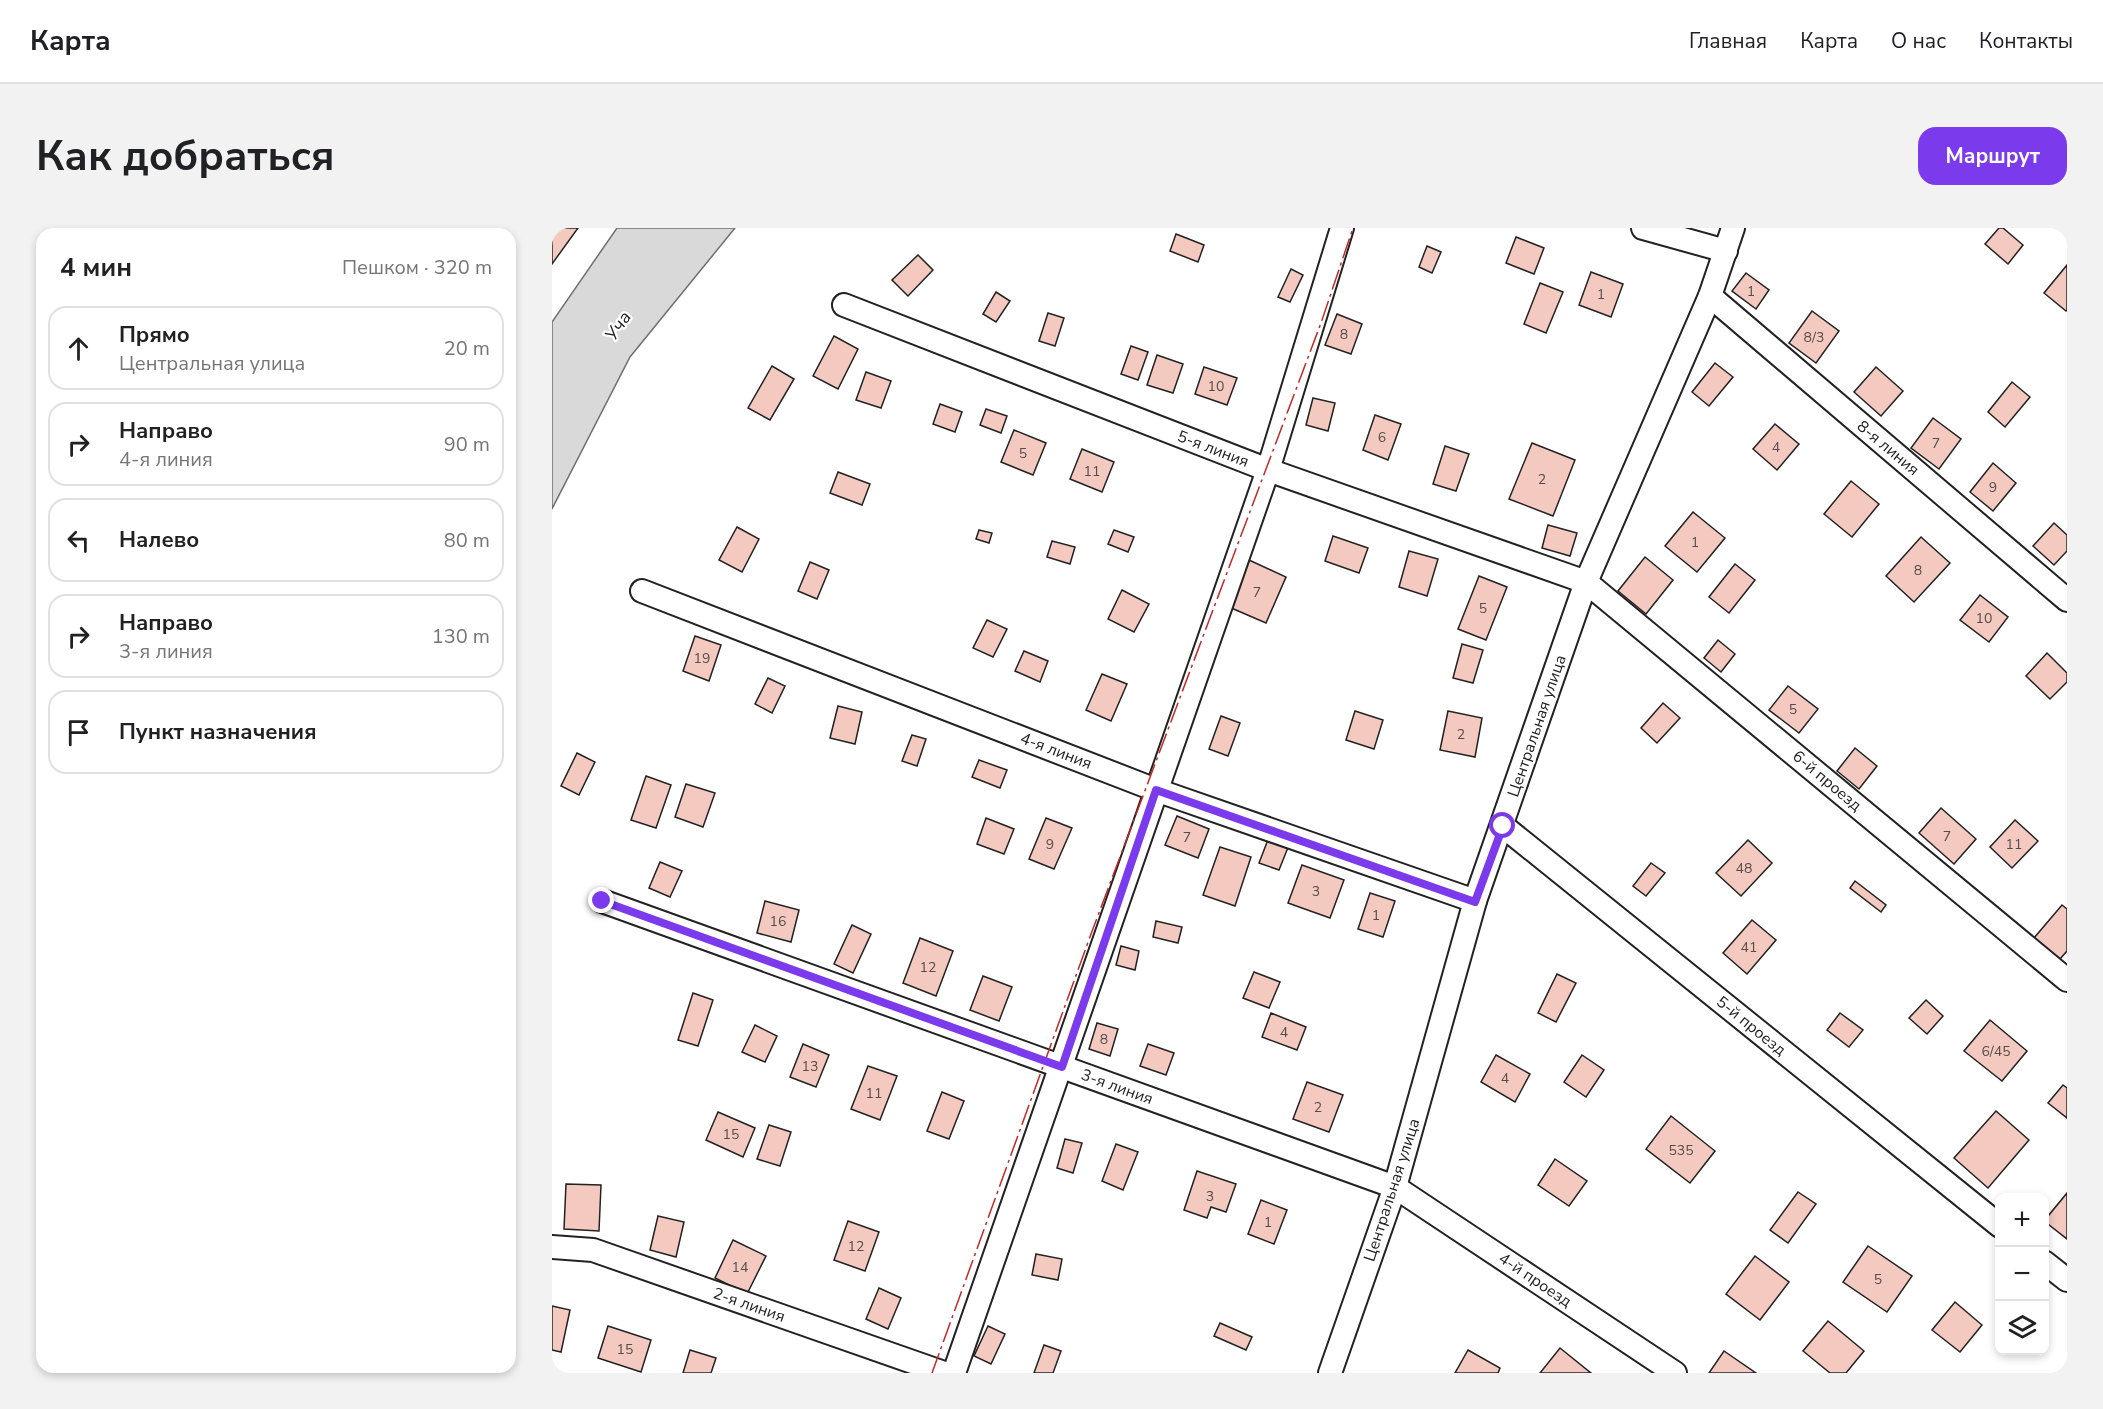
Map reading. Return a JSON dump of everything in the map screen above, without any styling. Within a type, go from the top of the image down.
[{"type":"street","points":[[954,1373],[1268,470],[1342,228]]},
{"type":"street","points":[[1643,228],[1726,251]]},
{"type":"street","name":"Центральная улица","points":[[1330,1373],[1395,1187],[1475,902],[1586,582],[1710,296],[1733,228]]},
{"type":"street","name":"8-я линия","points":[[1710,296],[2067,600]]},
{"type":"street","name":"5-я линия","points":[[844,305],[1268,470],[1586,582]]},
{"type":"street","name":"6-й проезд","points":[[1586,582],[2067,980]]},
{"type":"street","name":"4-я линия","points":[[642,591],[1156,790],[1475,902]]},
{"type":"street","name":"5-й проезд","points":[[1503,826],[1995,1222]]},
{"type":"street","name":"3-я линия","points":[[602,901],[1395,1187]]},
{"type":"street","name":"4-й проезд","points":[[1395,1187],[1675,1373]]},
{"type":"street","name":"2-я линия","points":[[552,1247],[593,1250],[944,1373]]},
{"type":"street","points":[[2049,1266],[2067,1281]]},
{"type":"water","name":"Уча","points":[[617,228],[735,228],[630,357],[552,509],[552,322]]},
{"type":"building","points":[[552,228],[578,228],[552,264]]},
{"type":"building","points":[[1999,228],[2003,228],[2023,245],[2008,264],[1985,244]]},
{"type":"building","points":[[1176,234],[1204,245],[1198,262],[1170,251]]},
{"type":"building","points":[[1516,237],[1544,248],[1534,274],[1506,263]]},
{"type":"building","points":[[1427,246],[1441,252],[1432,273],[1419,267]]},
{"type":"building","points":[[918,255],[933,270],[908,296],[892,280]]},
{"type":"building","points":[[2067,265],[2067,310],[2066,311],[2044,293]]},
{"type":"building","points":[[1291,269],[1303,275],[1290,302],[1278,297]]},
{"type":"building","points":[[1591,272],[1623,284],[1611,317],[1579,305]]},
{"type":"building","points":[[1746,273],[1769,290],[1756,309],[1732,291]]},
{"type":"building","points":[[1540,283],[1563,292],[1546,333],[1524,324]]},
{"type":"building","points":[[996,292],[1010,301],[996,322],[983,314]]},
{"type":"building","points":[[1812,311],[1839,331],[1816,363],[1789,343]]},
{"type":"building","points":[[1048,313],[1064,318],[1055,346],[1039,341]]},
{"type":"building","points":[[1337,314],[1362,324],[1351,354],[1325,345]]},
{"type":"building","points":[[834,336],[858,349],[838,389],[813,376]]},
{"type":"building","points":[[1131,346],[1148,352],[1138,380],[1121,374]]},
{"type":"building","points":[[1157,355],[1183,364],[1173,393],[1147,385]]},
{"type":"building","points":[[1715,363],[1733,377],[1709,406],[1692,392]]},
{"type":"building","points":[[772,366],[794,379],[770,420],[748,408]]},
{"type":"building","points":[[1204,367],[1237,378],[1227,405],[1195,394]]},
{"type":"building","points":[[1876,367],[1903,391],[1881,416],[1854,392]]},
{"type":"building","points":[[866,372],[891,381],[881,408],[856,400]]},
{"type":"building","points":[[2012,382],[2030,397],[2005,427],[1988,412]]},
{"type":"building","points":[[1313,398],[1335,403],[1328,431],[1306,425]]},
{"type":"building","points":[[940,404],[962,412],[955,432],[933,424]]},
{"type":"building","points":[[986,409],[1007,416],[1001,433],[980,425]]},
{"type":"building","points":[[1375,415],[1401,424],[1388,460],[1363,450]]},
{"type":"building","points":[[1933,418],[1961,439],[1939,469],[1911,448]]},
{"type":"building","points":[[1775,424],[1799,444],[1777,470],[1753,449]]},
{"type":"building","points":[[1014,430],[1046,443],[1033,475],[1001,462]]},
{"type":"building","points":[[1532,443],[1575,460],[1553,516],[1509,499]]},
{"type":"building","points":[[1445,446],[1469,454],[1456,491],[1433,484]]},
{"type":"building","points":[[1082,449],[1114,462],[1102,492],[1070,479]]},
{"type":"building","points":[[1993,463],[2016,483],[1993,511],[1970,492]]},
{"type":"building","points":[[838,472],[870,484],[862,505],[830,493]]},
{"type":"building","points":[[1851,481],[1879,504],[1852,537],[1824,514]]},
{"type":"building","points":[[1693,512],[1725,538],[1697,572],[1665,546]]},
{"type":"building","points":[[2054,523],[2067,535],[2067,551],[2054,565],[2033,546]]},
{"type":"building","points":[[1548,525],[1577,533],[1570,556],[1542,548]]},
{"type":"building","points":[[737,527],[759,539],[742,572],[719,560]]},
{"type":"building","points":[[979,530],[992,533],[989,543],[976,539]]},
{"type":"building","points":[[1114,530],[1134,537],[1128,552],[1108,544]]},
{"type":"building","points":[[1333,536],[1368,548],[1359,573],[1325,561]]},
{"type":"building","points":[[1921,537],[1950,563],[1914,602],[1886,576]]},
{"type":"building","points":[[1052,541],[1075,547],[1070,564],[1047,557]]},
{"type":"building","points":[[1409,551],[1438,559],[1427,596],[1399,587]]},
{"type":"building","points":[[1645,557],[1673,580],[1646,614],[1618,591]]},
{"type":"building","points":[[1249,560],[1286,577],[1266,623],[1229,607]]},
{"type":"building","points":[[810,562],[829,570],[817,599],[798,591]]},
{"type":"building","points":[[1735,564],[1755,580],[1729,613],[1709,597]]},
{"type":"building","points":[[1479,576],[1507,587],[1486,640],[1458,629]]},
{"type":"building","points":[[1122,590],[1149,604],[1134,632],[1108,619]]},
{"type":"building","points":[[1980,595],[2008,617],[1989,642],[1960,620]]},
{"type":"building","points":[[987,620],[1007,629],[993,657],[973,648]]},
{"type":"building","points":[[695,636],[721,645],[709,681],[683,671]]},
{"type":"building","points":[[1718,640],[1735,654],[1721,672],[1704,658]]},
{"type":"building","points":[[1462,644],[1483,650],[1473,683],[1453,678]]},
{"type":"building","points":[[1024,651],[1048,661],[1040,682],[1015,671]]},
{"type":"building","points":[[2047,653],[2067,673],[2067,682],[2050,699],[2026,676]]},
{"type":"building","points":[[1102,674],[1127,684],[1111,721],[1086,710]]},
{"type":"building","points":[[768,678],[785,686],[772,713],[755,704]]},
{"type":"building","points":[[1788,686],[1818,709],[1799,733],[1769,710]]},
{"type":"building","points":[[1663,703],[1680,718],[1657,743],[1641,728]]},
{"type":"building","points":[[838,706],[862,712],[855,744],[830,738]]},
{"type":"building","points":[[1355,711],[1383,720],[1374,749],[1346,740]]},
{"type":"building","points":[[1448,711],[1482,718],[1475,757],[1440,750]]},
{"type":"building","points":[[1221,716],[1240,723],[1228,756],[1209,749]]},
{"type":"building","points":[[912,735],[926,739],[917,766],[902,761]]},
{"type":"building","points":[[1855,748],[1877,766],[1859,789],[1837,771]]},
{"type":"building","points":[[577,753],[595,762],[579,795],[561,786]]},
{"type":"building","points":[[979,760],[1007,770],[1000,788],[972,777]]},
{"type":"building","points":[[646,776],[671,785],[656,828],[631,820]]},
{"type":"building","points":[[686,784],[715,793],[703,827],[675,817]]},
{"type":"building","points":[[1941,808],[1976,839],[1954,864],[1919,833]]},
{"type":"building","points":[[1177,816],[1209,829],[1198,858],[1165,845]]},
{"type":"building","points":[[986,818],[1014,829],[1004,854],[977,844]]},
{"type":"building","points":[[1046,818],[1072,828],[1054,869],[1029,859]]},
{"type":"building","points":[[2015,820],[2038,841],[2012,868],[1990,847]]},
{"type":"building","points":[[1269,837],[1289,845],[1279,870],[1259,863]]},
{"type":"building","points":[[1748,840],[1772,863],[1741,896],[1716,873]]},
{"type":"building","points":[[1220,847],[1251,857],[1235,906],[1203,895]]},
{"type":"building","points":[[660,862],[682,871],[670,897],[649,888]]},
{"type":"building","points":[[1651,863],[1665,873],[1646,896],[1633,886]]},
{"type":"building","points":[[1302,865],[1344,880],[1330,918],[1288,903]]},
{"type":"building","points":[[1855,881],[1886,905],[1881,912],[1850,888]]},
{"type":"building","points":[[1370,893],[1395,901],[1383,937],[1358,929]]},
{"type":"building","points":[[765,901],[799,910],[791,942],[757,933]]},
{"type":"building","points":[[2062,905],[2067,909],[2067,951],[2060,959],[2034,938]]},
{"type":"building","points":[[1752,920],[1776,940],[1747,974],[1723,953]]},
{"type":"building","points":[[1156,921],[1182,927],[1178,943],[1153,937]]},
{"type":"building","points":[[852,925],[871,934],[853,973],[834,964]]},
{"type":"building","points":[[920,938],[953,951],[936,996],[903,983]]},
{"type":"building","points":[[1121,946],[1139,951],[1135,970],[1116,965]]},
{"type":"building","points":[[1254,972],[1280,982],[1269,1008],[1243,998]]},
{"type":"building","points":[[1557,974],[1576,983],[1556,1022],[1538,1013]]},
{"type":"building","points":[[983,976],[1012,987],[999,1021],[970,1010]]},
{"type":"building","points":[[693,993],[713,1000],[698,1046],[678,1040]]},
{"type":"building","points":[[1926,1000],[1943,1016],[1927,1034],[1909,1018]]},
{"type":"building","points":[[1271,1013],[1306,1027],[1297,1050],[1262,1037]]},
{"type":"building","points":[[1840,1013],[1863,1030],[1849,1047],[1827,1030]]},
{"type":"building","points":[[1990,1020],[2027,1051],[2002,1081],[1964,1051]]},
{"type":"building","points":[[1097,1023],[1118,1029],[1110,1056],[1089,1049]]},
{"type":"building","points":[[755,1025],[777,1036],[765,1062],[742,1052]]},
{"type":"building","points":[[803,1044],[829,1055],[816,1087],[790,1077]]},
{"type":"building","points":[[1148,1044],[1174,1053],[1166,1075],[1140,1066]]},
{"type":"building","points":[[1496,1055],[1530,1074],[1515,1102],[1481,1082]]},
{"type":"building","points":[[1582,1055],[1604,1070],[1586,1097],[1564,1082]]},
{"type":"building","points":[[868,1066],[897,1076],[880,1120],[851,1109]]},
{"type":"building","points":[[1307,1082],[1343,1095],[1329,1132],[1293,1119]]},
{"type":"building","points":[[2063,1085],[2067,1088],[2067,1118],[2048,1103]]},
{"type":"building","points":[[942,1092],[964,1101],[949,1139],[927,1131]]},
{"type":"building","points":[[1996,1111],[2029,1140],[1988,1188],[1954,1158]]},
{"type":"building","points":[[718,1112],[755,1128],[743,1157],[706,1140]]},
{"type":"building","points":[[1671,1116],[1715,1151],[1690,1183],[1646,1149]]},
{"type":"building","points":[[769,1125],[791,1132],[780,1166],[757,1159]]},
{"type":"building","points":[[1065,1139],[1082,1143],[1073,1173],[1057,1168]]},
{"type":"building","points":[[1116,1144],[1138,1152],[1123,1190],[1102,1181]]},
{"type":"building","points":[[1555,1159],[1587,1181],[1569,1206],[1538,1185]]},
{"type":"building","points":[[1197,1171],[1236,1184],[1226,1212],[1211,1207],[1207,1218],[1184,1210]]},
{"type":"building","points":[[566,1184],[601,1185],[599,1231],[564,1229]]},
{"type":"building","points":[[1798,1192],[1816,1204],[1788,1243],[1770,1230]]},
{"type":"building","points":[[2067,1193],[2067,1239],[2049,1225],[2049,1215]]},
{"type":"building","points":[[1261,1200],[1287,1210],[1274,1244],[1248,1234]]},
{"type":"building","points":[[658,1216],[684,1222],[676,1257],[650,1250]]},
{"type":"building","points":[[848,1221],[879,1232],[865,1271],[834,1260]]},
{"type":"building","points":[[733,1240],[766,1256],[747,1294],[715,1278]]},
{"type":"building","points":[[1868,1246],[1912,1276],[1887,1312],[1843,1282]]},
{"type":"building","points":[[1036,1254],[1062,1259],[1058,1280],[1032,1275]]},
{"type":"building","points":[[1755,1256],[1789,1282],[1760,1320],[1726,1294]]},
{"type":"building","points":[[879,1288],[901,1298],[888,1329],[866,1319]]},
{"type":"building","points":[[1955,1302],[1982,1325],[1960,1352],[1932,1330]]},
{"type":"building","points":[[552,1306],[570,1310],[561,1352],[552,1350]]},
{"type":"building","points":[[1828,1321],[1864,1351],[1846,1373],[1830,1373],[1803,1351]]},
{"type":"building","points":[[1220,1323],[1252,1337],[1246,1350],[1214,1336]]},
{"type":"building","points":[[608,1326],[651,1340],[641,1372],[598,1358]]},
{"type":"building","points":[[988,1326],[1005,1334],[991,1364],[974,1356]]},
{"type":"building","points":[[1044,1345],[1061,1351],[1053,1373],[1034,1373]]},
{"type":"building","points":[[1560,1348],[1591,1373],[1540,1373]]},
{"type":"building","points":[[690,1350],[716,1358],[711,1373],[683,1373]]},
{"type":"building","points":[[1468,1350],[1500,1368],[1498,1373],[1455,1373]]},
{"type":"building","points":[[1724,1351],[1756,1373],[1709,1373]]},
{"type":"power","points":[[932,1373],[1091,934],[1321,323],[1353,228]]},
{"type":"route","points":[[602,901],[1062,1067],[1156,790],[1475,902],[1503,826]]}]
